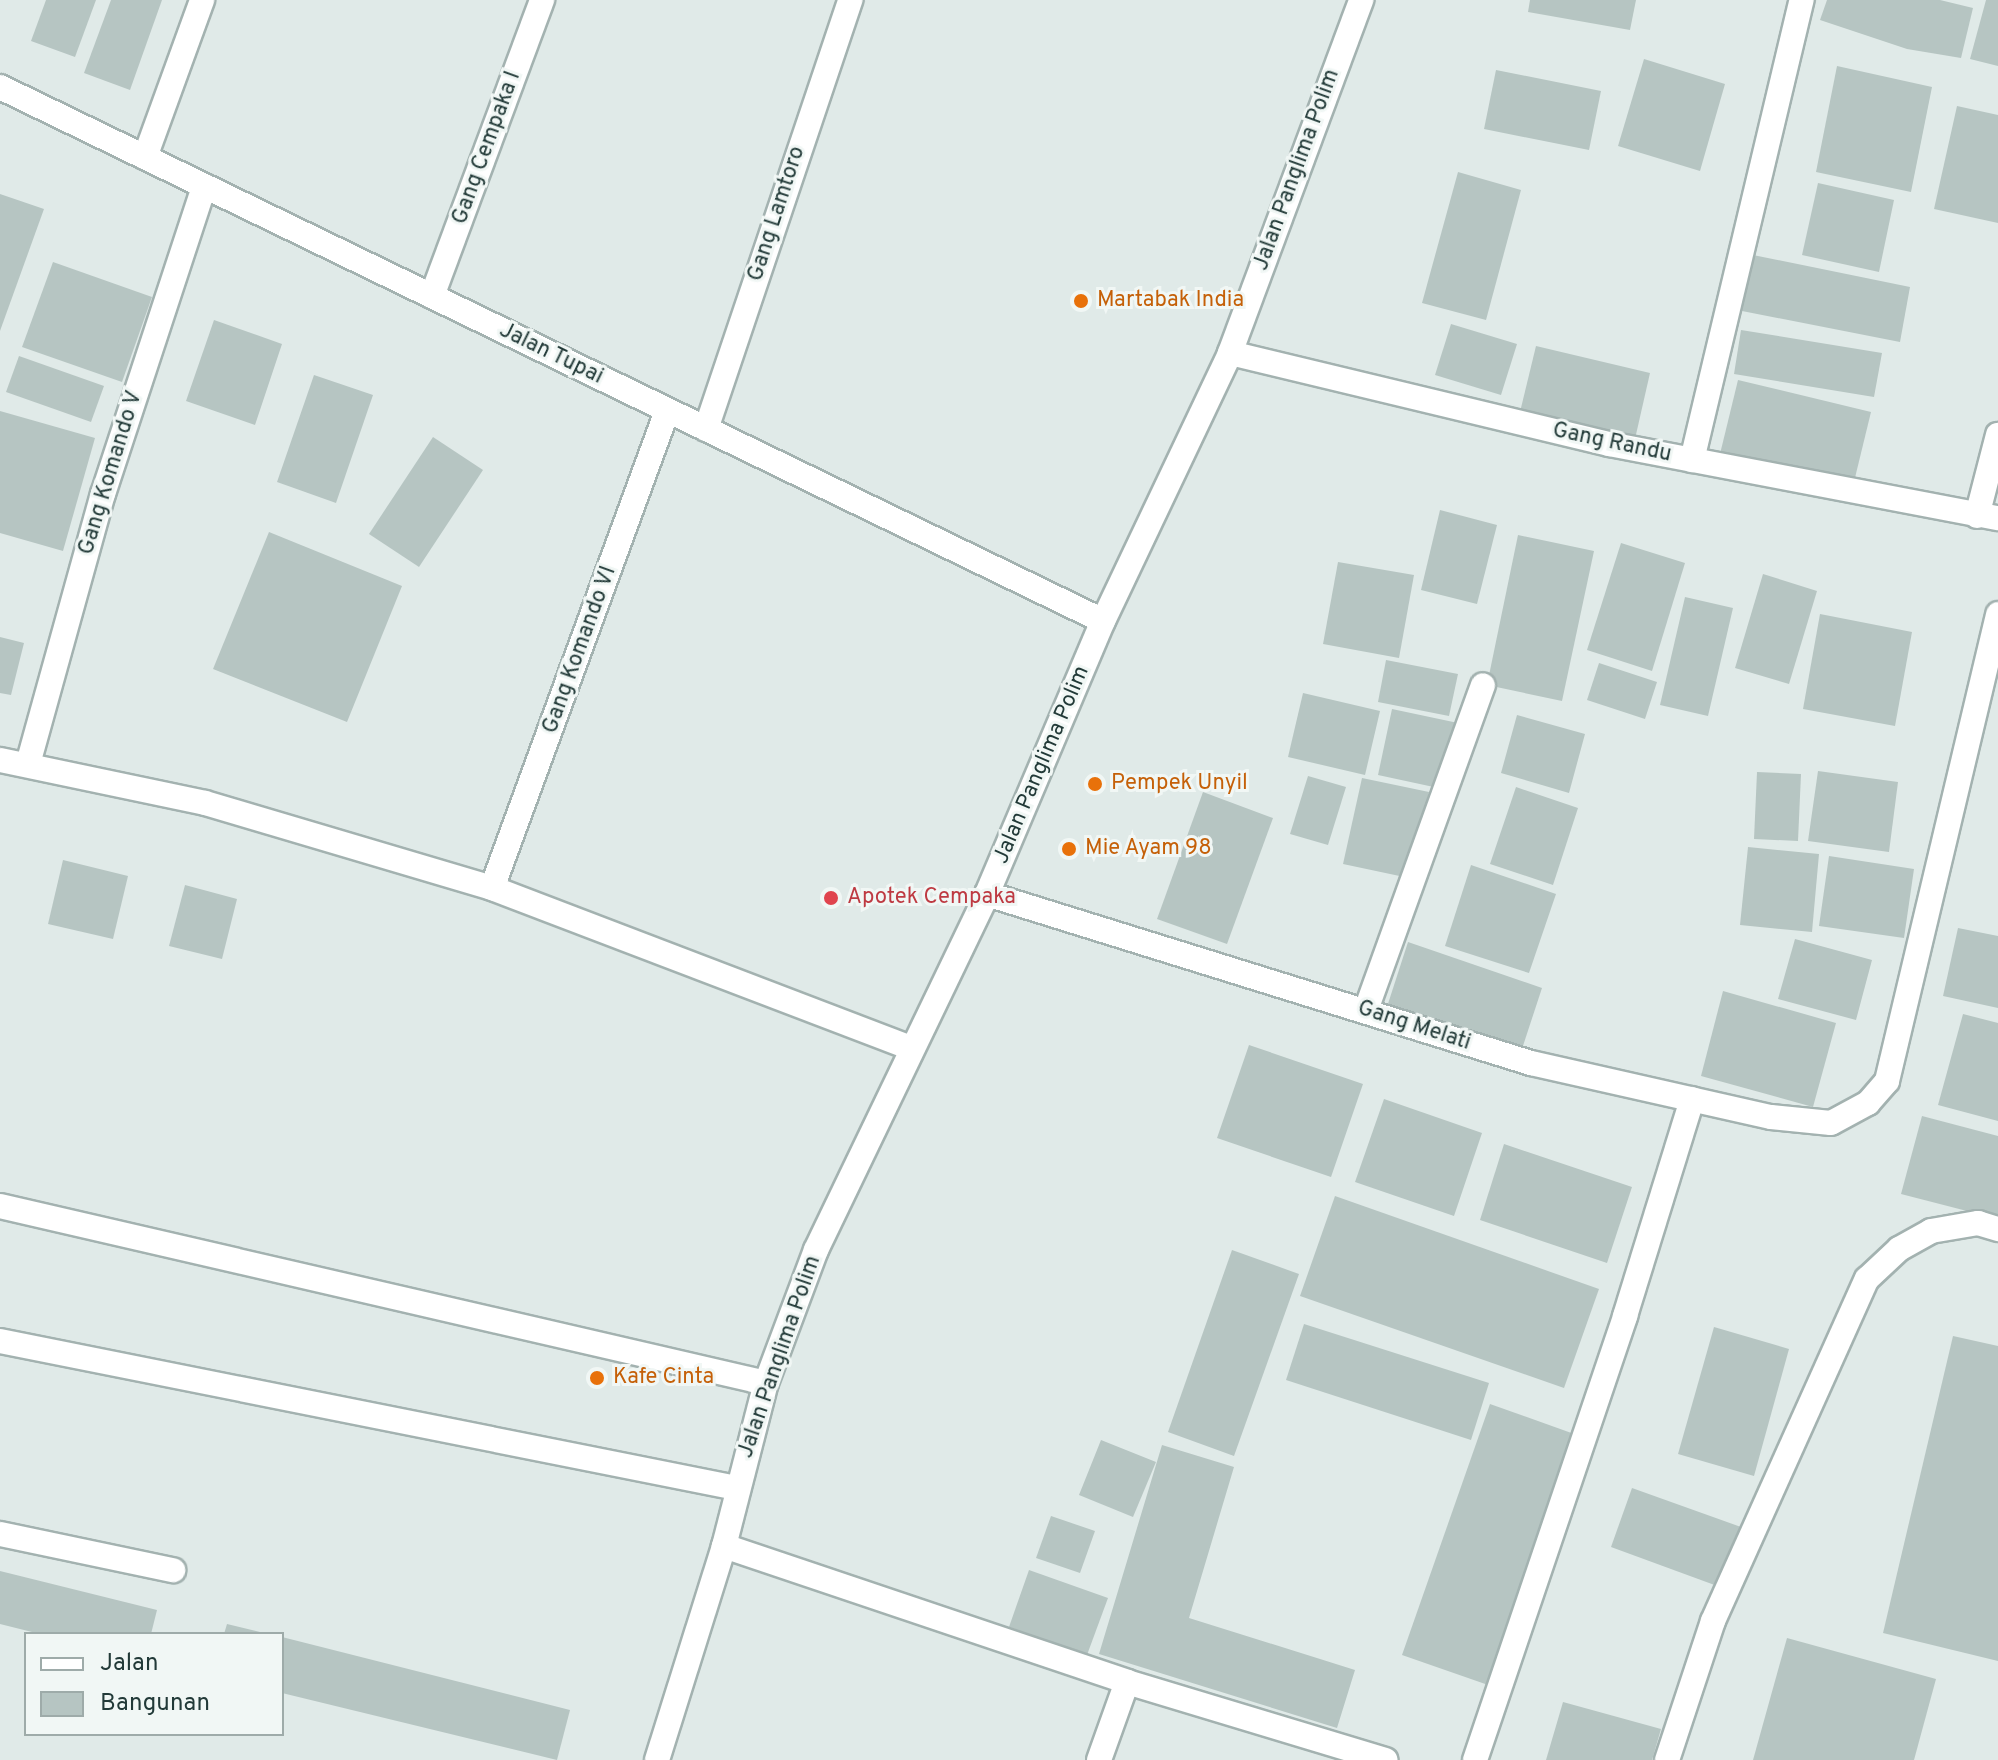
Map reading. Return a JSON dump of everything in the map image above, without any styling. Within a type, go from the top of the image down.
[{"type":"street","points":[[145,157],[202,0]]},
{"type":"street","name":"Gang Cempaka I","points":[[432,296],[542,0]]},
{"type":"street","name":"Gang Lamtoro","points":[[706,429],[850,0]]},
{"type":"street","name":"Jalan Panglima Polim","points":[[657,1760],[724,1546],[736,1488],[766,1383],[816,1250],[910,1048],[987,894],[1103,621],[1230,353],[1361,0]]},
{"type":"street","points":[[1692,460],[1802,0]]},
{"type":"street","name":"Jalan Tupai","points":[[0,87],[1103,621]]},
{"type":"street","name":"Gang Komando V","points":[[28,764],[103,494],[204,186]]},
{"type":"street","name":"Gang Randu","points":[[1230,353],[1692,460],[1988,517]]},
{"type":"street","name":"Gang Komando VI","points":[[492,888],[667,411]]},
{"type":"street","points":[[1988,517],[1998,435]]},
{"type":"street","name":"Gang Melati","points":[[987,894],[1531,1063],[1771,1117],[1831,1123],[1868,1103],[1887,1081],[1998,614]]},
{"type":"street","points":[[1366,1010],[1483,685]]},
{"type":"street","points":[[0,760],[205,803],[492,888],[910,1048]]},
{"type":"street","points":[[1475,1760],[1625,1316],[1692,1099]]},
{"type":"street","points":[[0,1206],[766,1383]]},
{"type":"street","points":[[1667,1760],[1713,1621],[1867,1279],[1899,1249],[1931,1231],[1978,1223],[1998,1229]]},
{"type":"street","points":[[0,1341],[736,1488]]},
{"type":"street","points":[[0,1534],[173,1570]]},
{"type":"street","points":[[724,1546],[1127,1682],[1386,1760]]},
{"type":"street","points":[[1099,1760],[1127,1682]]},
{"type":"building","points":[[46,0],[96,0],[75,57],[31,41]]},
{"type":"building","points":[[111,0],[162,0],[130,90],[84,73]]},
{"type":"building","points":[[1530,0],[1636,0],[1630,30],[1528,12]]},
{"type":"building","points":[[1827,0],[1940,0],[1973,8],[1961,58],[1907,49],[1820,20]]},
{"type":"building","points":[[1986,0],[1998,0],[1998,66],[1970,59]]},
{"type":"building","points":[[1644,59],[1725,84],[1700,171],[1618,146]]},
{"type":"building","points":[[1837,66],[1932,87],[1911,192],[1816,172]]},
{"type":"building","points":[[1496,70],[1601,91],[1589,150],[1484,129]]},
{"type":"building","points":[[1957,106],[1998,115],[1998,223],[1934,209]]},
{"type":"building","points":[[1458,172],[1521,190],[1486,320],[1422,303]]},
{"type":"building","points":[[1818,183],[1894,200],[1879,272],[1802,255]]},
{"type":"building","points":[[0,194],[44,209],[0,331]]},
{"type":"building","points":[[1753,255],[1910,287],[1900,342],[1742,311]]},
{"type":"building","points":[[53,262],[152,297],[122,382],[22,347]]},
{"type":"building","points":[[214,320],[282,344],[255,425],[186,401]]},
{"type":"building","points":[[1451,324],[1517,344],[1501,395],[1435,375]]},
{"type":"building","points":[[1741,330],[1882,353],[1874,397],[1734,374]]},
{"type":"building","points":[[1536,346],[1650,373],[1635,439],[1520,412]]},
{"type":"building","points":[[19,356],[104,386],[91,422],[6,392]]},
{"type":"building","points":[[314,375],[373,395],[336,503],[277,482]]},
{"type":"building","points":[[1738,380],[1871,412],[1853,486],[1720,454]]},
{"type":"building","points":[[0,411],[95,438],[63,551],[0,533]]},
{"type":"building","points":[[433,437],[483,470],[419,567],[369,534]]},
{"type":"building","points":[[1440,510],[1497,525],[1477,604],[1421,590]]},
{"type":"building","points":[[269,532],[402,586],[347,722],[213,669]]},
{"type":"building","points":[[1518,535],[1594,551],[1562,701],[1487,685]]},
{"type":"building","points":[[1621,543],[1685,563],[1652,671],[1587,650]]},
{"type":"building","points":[[1338,562],[1414,575],[1399,658],[1323,644]]},
{"type":"building","points":[[1763,574],[1817,591],[1789,684],[1735,668]]},
{"type":"building","points":[[1685,597],[1733,608],[1708,716],[1660,705]]},
{"type":"building","points":[[1820,614],[1912,632],[1895,726],[1803,709]]},
{"type":"building","points":[[0,637],[24,643],[11,695],[0,693]]},
{"type":"building","points":[[1386,660],[1458,674],[1449,716],[1378,702]]},
{"type":"building","points":[[1599,663],[1657,682],[1645,719],[1587,700]]},
{"type":"building","points":[[1303,693],[1380,711],[1365,775],[1288,757]]},
{"type":"building","points":[[1392,709],[1458,723],[1443,789],[1378,775]]},
{"type":"building","points":[[1517,715],[1585,734],[1569,793],[1501,773]]},
{"type":"building","points":[[1818,771],[1898,782],[1889,852],[1808,841]]},
{"type":"building","points":[[1757,772],[1801,774],[1798,841],[1754,839]]},
{"type":"building","points":[[1308,776],[1346,787],[1328,845],[1290,834]]},
{"type":"building","points":[[1362,778],[1429,792],[1409,878],[1343,864]]},
{"type":"building","points":[[1516,787],[1578,808],[1553,885],[1490,864]]},
{"type":"building","points":[[1203,792],[1273,818],[1227,944],[1157,919]]},
{"type":"building","points":[[1748,847],[1819,854],[1812,932],[1740,925]]},
{"type":"building","points":[[1829,856],[1914,869],[1904,938],[1819,926]]},
{"type":"building","points":[[63,860],[128,876],[113,939],[48,924]]},
{"type":"building","points":[[1471,865],[1556,894],[1529,973],[1445,946]]},
{"type":"building","points":[[185,885],[237,899],[222,959],[169,946]]},
{"type":"building","points":[[1958,928],[1998,936],[1998,1008],[1943,996]]},
{"type":"building","points":[[1795,939],[1872,960],[1856,1020],[1778,999]]},
{"type":"building","points":[[1408,942],[1542,988],[1519,1058],[1385,1013]]},
{"type":"building","points":[[1723,991],[1836,1023],[1813,1107],[1701,1076]]},
{"type":"building","points":[[1963,1014],[1998,1023],[1998,1121],[1938,1105]]},
{"type":"building","points":[[1249,1045],[1363,1084],[1331,1177],[1217,1138]]},
{"type":"building","points":[[1384,1099],[1482,1133],[1454,1216],[1355,1182]]},
{"type":"building","points":[[1922,1116],[1998,1136],[1998,1219],[1901,1194]]},
{"type":"building","points":[[1504,1144],[1632,1187],[1607,1263],[1480,1220]]},
{"type":"building","points":[[1335,1196],[1599,1289],[1564,1388],[1300,1296]]},
{"type":"building","points":[[1232,1250],[1299,1274],[1234,1456],[1168,1432]]},
{"type":"building","points":[[1304,1324],[1489,1383],[1471,1440],[1286,1380]]},
{"type":"building","points":[[1714,1327],[1789,1349],[1754,1476],[1678,1454]]},
{"type":"building","points":[[1953,1336],[1998,1346],[1998,1661],[1883,1633]]},
{"type":"building","points":[[1490,1404],[1577,1435],[1491,1686],[1402,1655]]},
{"type":"building","points":[[1101,1440],[1156,1462],[1133,1517],[1079,1495]]},
{"type":"building","points":[[1162,1445],[1234,1467],[1189,1618],[1355,1670],[1337,1728],[1099,1654]]},
{"type":"building","points":[[1632,1488],[1741,1527],[1720,1587],[1611,1547]]},
{"type":"building","points":[[1051,1516],[1095,1531],[1080,1573],[1036,1558]]},
{"type":"building","points":[[1029,1570],[1108,1598],[1087,1655],[1009,1627]]},
{"type":"building","points":[[0,1571],[157,1610],[152,1632],[32,1632],[0,1624]]},
{"type":"building","points":[[227,1624],[260,1632],[225,1632]]},
{"type":"building","points":[[284,1638],[570,1710],[557,1760],[284,1693]]},
{"type":"building","points":[[1787,1638],[1936,1679],[1914,1760],[1753,1760]]},
{"type":"building","points":[[1563,1702],[1661,1729],[1652,1760],[1546,1760]]},
{"type":"place","name":"Martabak India","points":[[1081,301]]},
{"type":"place","name":"Pempek Unyil","points":[[1095,784]]},
{"type":"place","name":"Mie Ayam 98","points":[[1069,849]]},
{"type":"place","name":"Apotek Cempaka","points":[[831,898]]},
{"type":"place","name":"Kafe Cinta","points":[[597,1378]]}]
